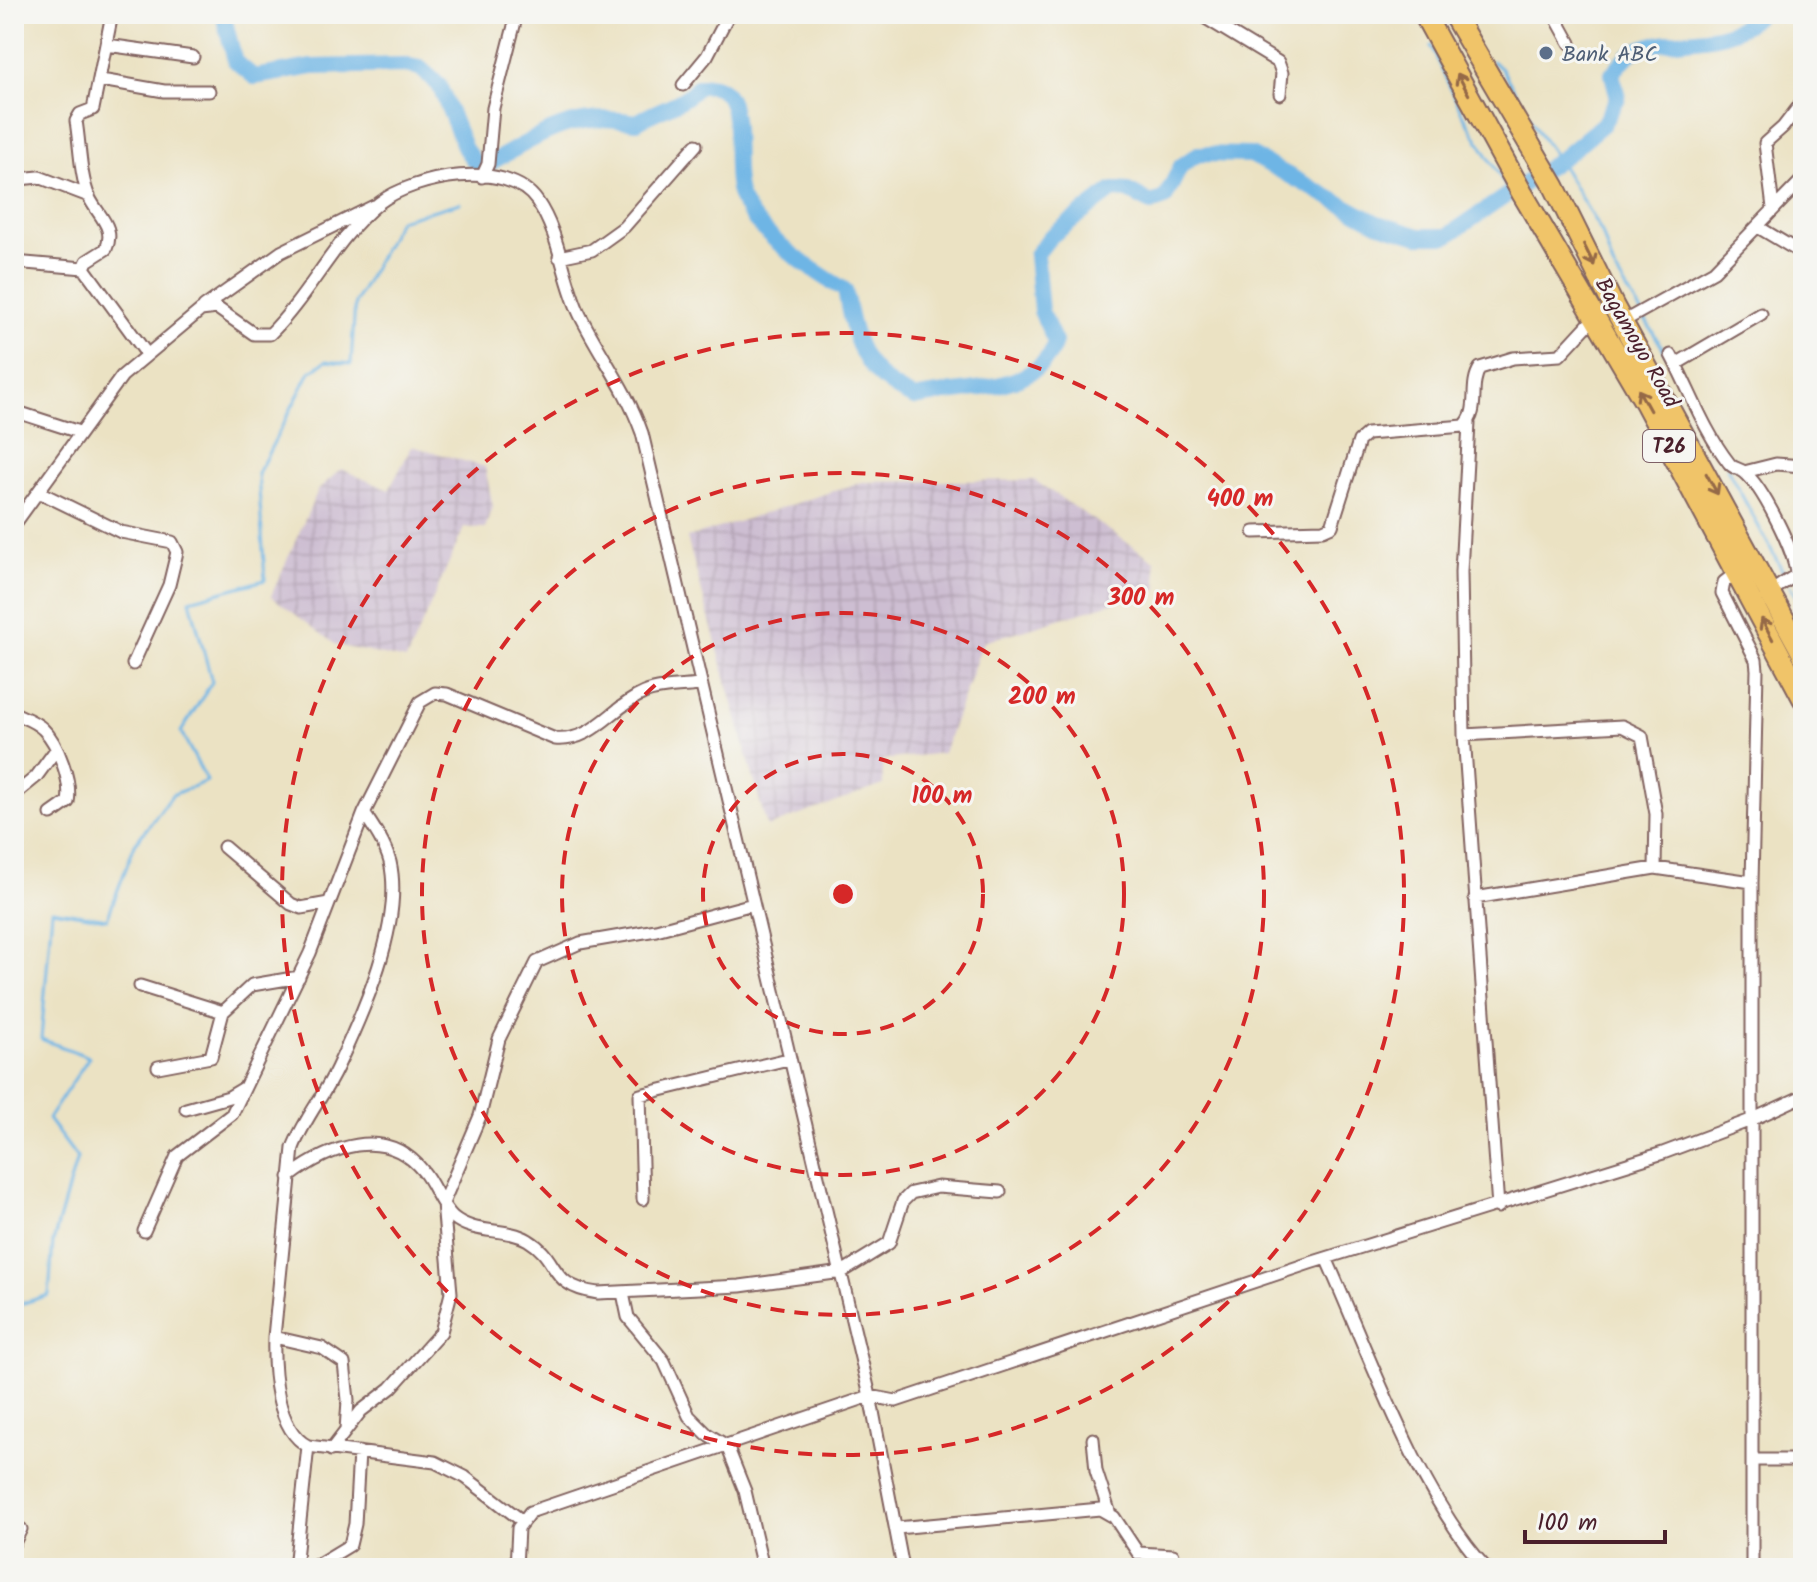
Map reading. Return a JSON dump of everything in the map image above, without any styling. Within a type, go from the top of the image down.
[{"type":"highway","name":"Bagamoyo Road","points":[[1424,14],[1526,200],[1597,315],[1803,698]]},
{"type":"highway","name":"Bagamoyo Road","points":[[1453,14],[1554,186],[1803,654]]},
{"type":"street","points":[[84,268],[87,261],[106,249],[110,236],[106,223],[89,196],[76,121],[80,114],[93,109],[112,14]]},
{"type":"street","points":[[482,177],[488,164],[493,108],[517,14]]},
{"type":"street","points":[[683,85],[707,56],[729,14]]},
{"type":"street","points":[[1199,14],[1278,62],[1282,73],[1280,94]]},
{"type":"street","points":[[1554,14],[1570,43]]},
{"type":"street","points":[[107,45],[193,57]]},
{"type":"street","points":[[101,80],[164,91],[209,91]]},
{"type":"street","points":[[1773,208],[1765,143],[1783,127],[1803,101]]},
{"type":"street","points":[[559,257],[592,250],[616,233],[696,145]]},
{"type":"street","points":[[14,525],[104,396],[146,353],[281,252],[416,182],[453,176],[482,177],[505,182],[536,200],[580,314],[628,395],[642,433],[788,1059],[842,1272],[903,1568]]},
{"type":"street","points":[[19,179],[39,177],[89,196]]},
{"type":"street","points":[[1624,321],[1714,271],[1803,179]]},
{"type":"street","points":[[201,310],[217,308],[254,334],[270,334],[377,204]]},
{"type":"street","points":[[1758,227],[1803,254]]},
{"type":"street","points":[[14,262],[84,268],[146,353]]},
{"type":"street","points":[[1761,314],[1674,360],[1705,424],[1731,466],[1744,472],[1788,539],[1800,580],[1770,592]]},
{"type":"street","points":[[1498,1207],[1464,735],[1461,572],[1469,423],[1473,412],[1475,377],[1480,368],[1513,358],[1560,355],[1597,315]]},
{"type":"street","points":[[14,411],[79,432]]},
{"type":"street","points":[[1254,532],[1323,530],[1332,526],[1359,441],[1367,434],[1459,429],[1469,423]]},
{"type":"street","points":[[1744,472],[1776,464],[1803,466]]},
{"type":"street","points":[[39,492],[121,532],[172,542],[177,552],[169,585],[133,664]]},
{"type":"street","points":[[1737,572],[1727,579],[1722,589],[1757,670],[1752,882],[1752,1568]]},
{"type":"street","points":[[144,1231],[177,1156],[232,1114],[299,977],[364,813],[420,702],[435,693],[447,694],[555,739],[569,740],[588,733],[644,693],[701,685]]},
{"type":"street","points":[[14,713],[39,725],[66,775],[70,797],[65,807],[51,814]]},
{"type":"street","points":[[1464,735],[1622,726],[1637,731],[1642,736],[1656,814],[1655,868]]},
{"type":"street","points":[[14,795],[36,777],[55,751]]},
{"type":"street","points":[[364,813],[390,861],[392,904],[388,932],[336,1070],[303,1121],[293,1148],[274,1337],[282,1407],[297,1441],[331,1450],[417,1458],[451,1468],[521,1520]]},
{"type":"street","points":[[224,847],[291,904],[301,908],[329,903]]},
{"type":"street","points":[[1475,898],[1655,868],[1752,882]]},
{"type":"street","points":[[331,1450],[346,1430],[441,1332],[451,1293],[443,1203],[480,1116],[499,1039],[537,962],[580,943],[656,930],[753,904]]},
{"type":"street","points":[[158,1067],[211,1057],[223,1012],[252,985],[299,977]]},
{"type":"street","points":[[140,986],[223,1012]]},
{"type":"street","points":[[643,1199],[640,1095],[788,1059]]},
{"type":"street","points":[[186,1109],[229,1097],[244,1088]]},
{"type":"street","points":[[516,1568],[521,1520],[530,1512],[870,1396],[896,1401],[1326,1258],[1498,1207],[1751,1120],[1803,1096]]},
{"type":"street","points":[[288,1178],[341,1147],[369,1143],[388,1145],[406,1154],[424,1171],[452,1216],[467,1225],[528,1240],[563,1282],[577,1290],[623,1293],[740,1286],[842,1272],[889,1243],[903,1201],[911,1193],[938,1187],[1000,1192]]},
{"type":"street","points":[[1326,1258],[1415,1456],[1452,1523],[1486,1568]]},
{"type":"street","points":[[623,1293],[628,1317],[664,1361],[689,1416],[707,1434],[727,1446],[745,1491],[763,1568]]},
{"type":"street","points":[[274,1337],[322,1348],[344,1363],[348,1400],[346,1430]]},
{"type":"street","points":[[1093,1439],[1096,1471],[1109,1511],[1138,1553],[1173,1555]]},
{"type":"street","points":[[295,1568],[308,1446]]},
{"type":"street","points":[[312,1568],[350,1545],[355,1524],[359,1452]]},
{"type":"street","points":[[1753,1460],[1803,1460]]},
{"type":"street","points":[[897,1528],[1035,1513],[1109,1511]]},
{"type":"street","points":[[14,1543],[21,1529]]},
{"type":"shaded area","points":[[412,446],[485,467],[493,507],[485,528],[464,528],[406,660],[336,645],[271,596],[318,490],[341,469],[389,490]]},
{"type":"shaded area","points":[[1034,480],[1155,561],[1158,589],[983,642],[943,753],[882,760],[883,785],[767,827],[687,538],[862,482]]},
{"type":"waterway","points":[[223,14],[235,61],[254,77],[312,67],[404,65],[420,68],[439,85],[465,149],[477,165],[488,164],[558,128],[593,120],[637,122],[684,98],[697,87],[715,86],[726,94],[732,109],[738,187],[750,214],[788,251],[845,290],[852,326],[863,355],[883,379],[914,398],[1016,379],[1033,371],[1047,359],[1055,342],[1041,311],[1036,255],[1050,237],[1113,190],[1128,191],[1151,203],[1165,198],[1181,166],[1198,154],[1251,155],[1377,223],[1419,236],[1447,236],[1566,155],[1603,124],[1618,98],[1612,74],[1629,55],[1659,43],[1728,33],[1759,14]]},
{"type":"waterway","points":[[1431,46],[1462,113],[1523,215]]},
{"type":"waterway","points":[[1492,61],[1502,69],[1602,233],[1613,267],[1667,355]]},
{"type":"waterway","points":[[14,1306],[49,1295],[53,1242],[77,1158],[48,1119],[89,1057],[41,1039],[52,910],[107,919],[135,844],[172,795],[207,781],[181,732],[212,682],[190,600],[265,580],[258,473],[310,372],[326,361],[351,364],[355,303],[399,220],[460,203]]},
{"type":"waterway","points":[[1727,468],[1786,577]]},
{"type":"waterway","points":[[1790,586],[1803,608]]},
{"type":"place","name":"Bank ABC","points":[[1546,53]]}]
